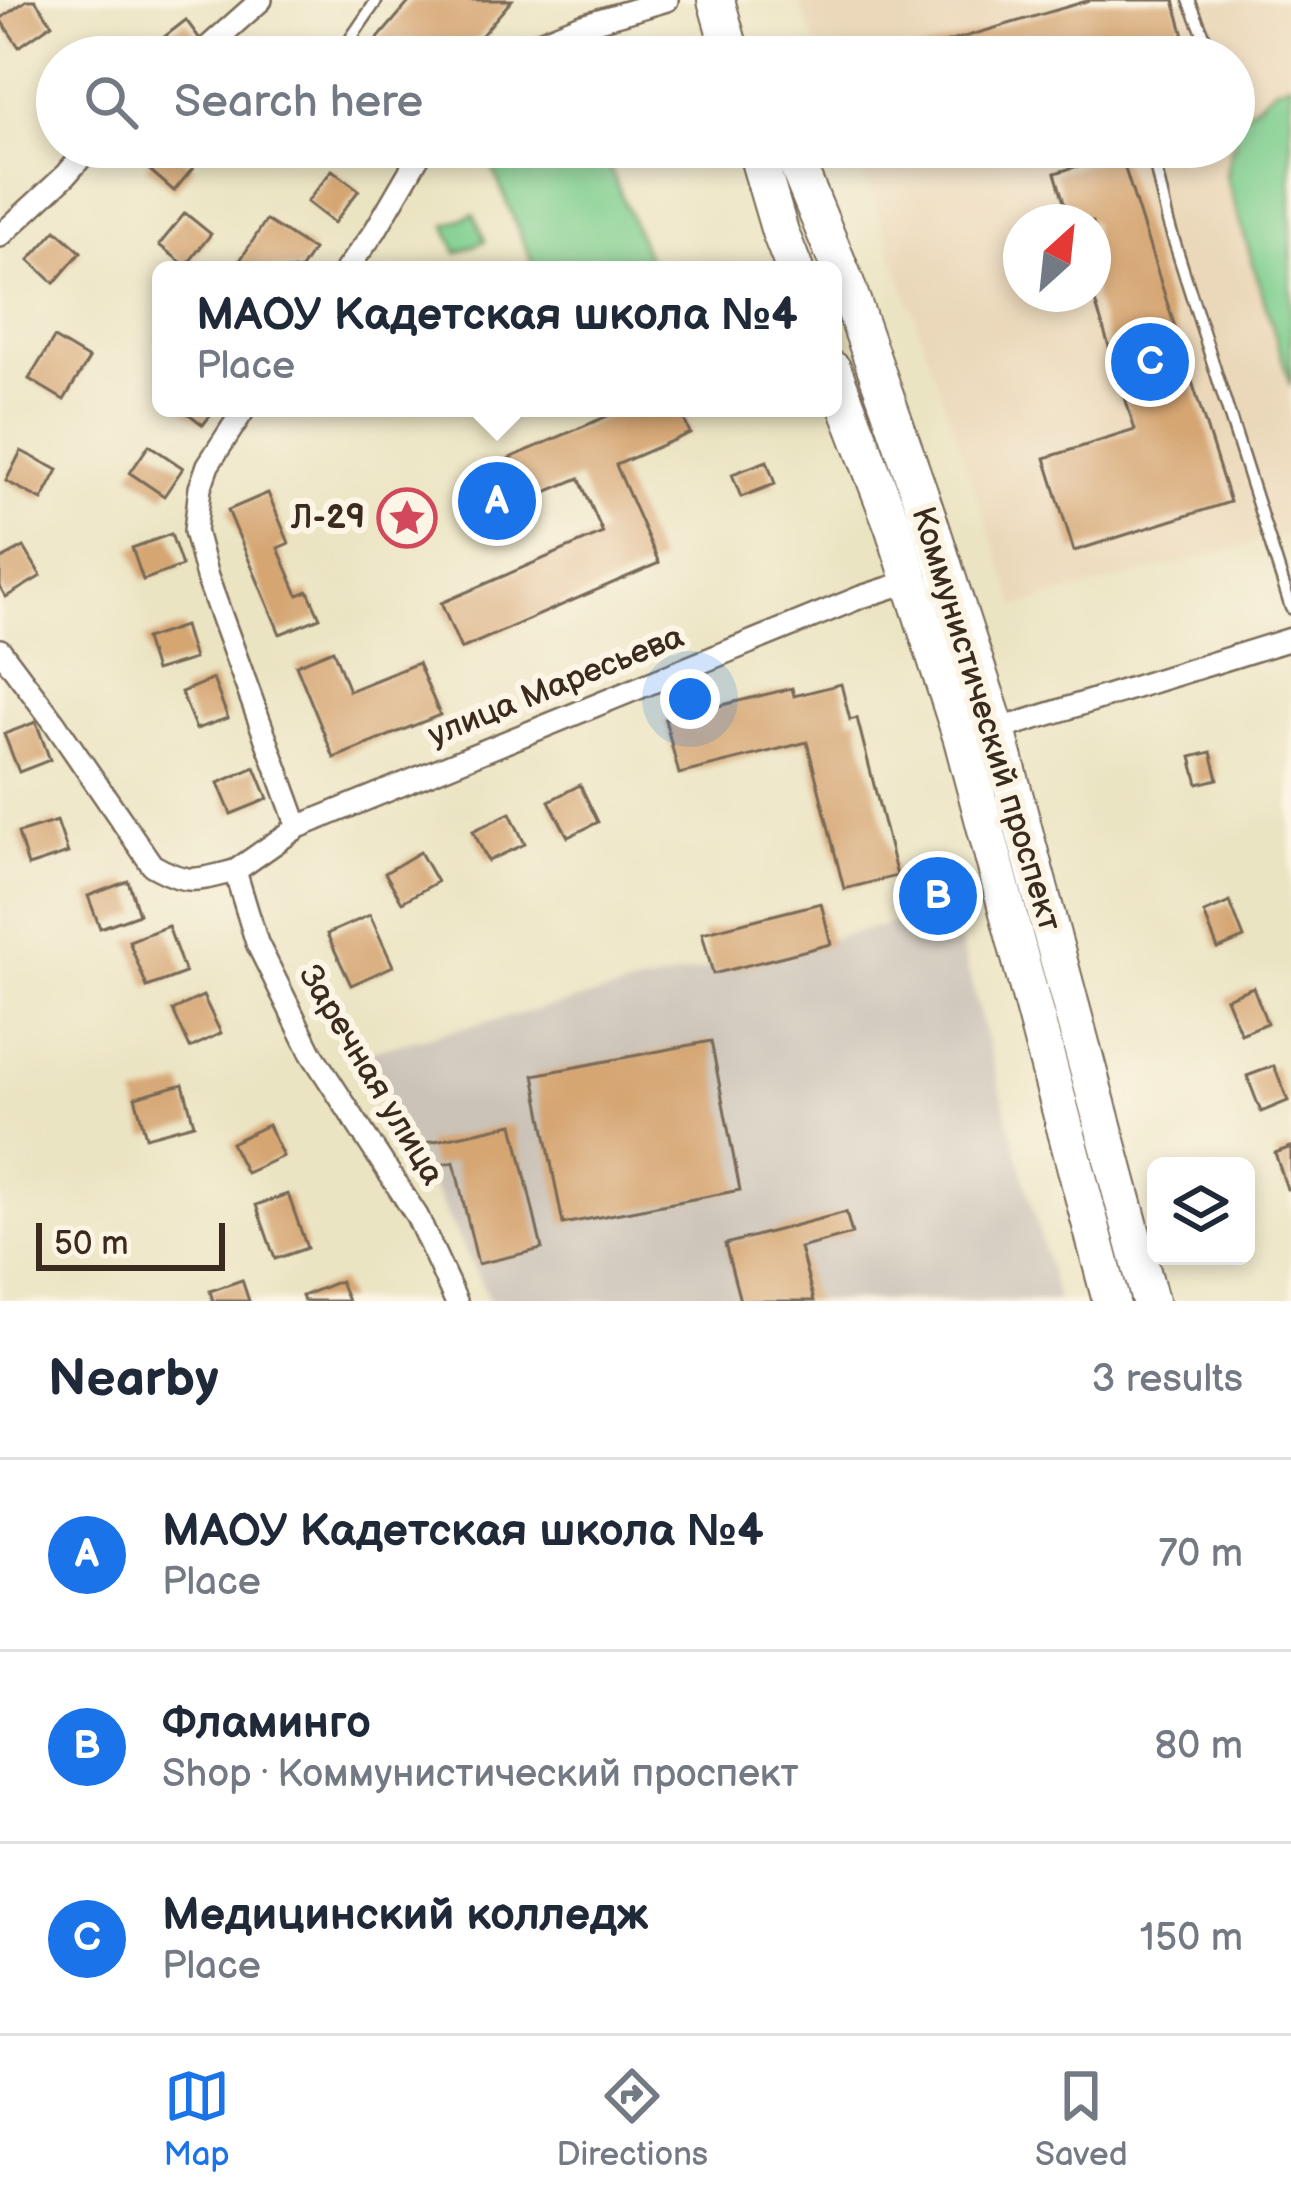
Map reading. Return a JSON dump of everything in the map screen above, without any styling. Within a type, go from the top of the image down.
[{"type":"main road","points":[[718,8],[733,36]]},
{"type":"main road","points":[[761,168],[791,261]]},
{"type":"main road","name":"Коммунистический проспект","points":[[798,168],[836,261]]},
{"type":"main road","name":"Коммунистический проспект","points":[[842,277],[997,730],[1150,1301]]},
{"type":"main road","name":"Коммунистический проспект","points":[[842,394],[911,580],[969,762],[1111,1301]]},
{"type":"street","points":[[221,36],[261,0]]},
{"type":"street","points":[[556,36],[667,0]]},
{"type":"street","points":[[0,236],[73,168]]},
{"type":"street","points":[[353,261],[412,168]]},
{"type":"street","points":[[239,417],[208,465],[195,531],[207,577],[298,827]]},
{"type":"street","name":"улица Маресьева","points":[[236,871],[298,827],[911,580]]},
{"type":"street","points":[[997,730],[1291,639]]},
{"type":"street","points":[[0,650],[152,865],[191,881],[236,871]]},
{"type":"street","name":"Заречная улица","points":[[236,871],[257,944],[312,1054],[416,1216],[456,1301]]},
{"type":"lane","points":[[352,36],[376,0]]},
{"type":"lane","points":[[1189,0],[1204,36]]},
{"type":"lane","points":[[1156,168],[1168,222],[1291,608]]},
{"type":"shaded area","points":[[798,0],[1291,0],[1291,533],[1016,607],[862,168],[1255,168],[1255,36],[812,36]]},
{"type":"shaded area","points":[[951,909],[1058,1301],[490,1301],[365,1052]]},
{"type":"green space","points":[[1291,82],[1291,386],[1226,176],[1227,168],[1255,168],[1255,105],[1276,87]]},
{"type":"green space","points":[[493,168],[610,168],[649,261],[531,261]]},
{"type":"green space","points":[[474,214],[485,241],[457,253],[446,225]]},
{"type":"building","points":[[27,0],[35,0],[52,24],[19,47],[0,19]]},
{"type":"building","points":[[411,0],[512,0],[481,36],[380,36]]},
{"type":"building","points":[[1090,0],[1174,0],[1184,36],[968,36]]},
{"type":"building","points":[[186,20],[198,36],[165,36]]},
{"type":"building","points":[[147,168],[193,168],[174,191]]},
{"type":"building","points":[[1071,168],[1125,168],[1230,502],[1074,551],[1045,458],[1135,430],[1098,312],[1111,312],[1111,204],[1064,204],[1055,173]]},
{"type":"building","points":[[332,170],[359,190],[334,223],[307,202]]},
{"type":"building","points":[[185,213],[211,234],[190,261],[180,261],[159,245]]},
{"type":"building","points":[[266,220],[313,250],[306,261],[240,261]]},
{"type":"building","points":[[56,230],[81,252],[54,283],[29,260]]},
{"type":"building","points":[[54,338],[89,359],[64,400],[29,379]]},
{"type":"building","points":[[605,417],[683,417],[690,433],[616,465],[659,563],[461,649],[441,603],[603,533],[579,478],[477,521],[459,480]]},
{"type":"building","points":[[149,445],[183,468],[164,496],[130,473]]},
{"type":"building","points":[[21,451],[58,470],[42,500],[6,481]]},
{"type":"building","points":[[767,461],[775,484],[741,497],[732,474]]},
{"type":"building","points":[[268,493],[289,543],[278,548],[298,595],[308,591],[320,618],[280,634],[228,510]]},
{"type":"building","points":[[171,534],[182,566],[143,580],[132,548]]},
{"type":"building","points":[[24,547],[41,576],[6,597],[0,587],[0,560]]},
{"type":"building","points":[[184,626],[194,659],[155,671],[145,639]]},
{"type":"building","points":[[333,650],[349,691],[418,663],[440,715],[334,758],[296,665]]},
{"type":"building","points":[[213,679],[228,718],[196,729],[181,692]]},
{"type":"building","points":[[841,684],[850,720],[857,718],[897,876],[844,889],[807,742],[679,774],[665,719],[792,688],[794,696]]},
{"type":"building","points":[[36,722],[50,760],[19,772],[4,734]]},
{"type":"building","points":[[1211,752],[1218,779],[1198,784],[1191,757]]},
{"type":"building","points":[[255,767],[268,799],[231,814],[218,783]]},
{"type":"building","points":[[580,785],[598,822],[568,837],[549,801]]},
{"type":"building","points":[[510,813],[525,844],[488,861],[473,831]]},
{"type":"building","points":[[57,821],[68,853],[28,866],[18,833]]},
{"type":"building","points":[[420,852],[437,882],[402,902],[385,873]]},
{"type":"building","points":[[128,881],[139,914],[100,928],[88,896]]},
{"type":"building","points":[[950,887],[955,915],[923,921],[918,893]]},
{"type":"building","points":[[1230,902],[1244,938],[1218,949],[1204,913]]},
{"type":"building","points":[[821,903],[831,944],[713,974],[702,933]]},
{"type":"building","points":[[370,915],[393,966],[351,985],[327,934]]},
{"type":"building","points":[[168,926],[185,973],[147,987],[129,941]]},
{"type":"building","points":[[1253,987],[1267,1023],[1241,1034],[1226,998]]},
{"type":"building","points":[[203,996],[221,1033],[190,1048],[173,1010]]},
{"type":"building","points":[[711,1041],[740,1190],[563,1224],[534,1075]]},
{"type":"building","points":[[1274,1066],[1288,1101],[1261,1112],[1247,1076]]},
{"type":"building","points":[[183,1084],[194,1124],[146,1137],[135,1097]]},
{"type":"building","points":[[513,1124],[542,1249],[478,1264],[454,1162],[432,1167],[426,1143]]},
{"type":"building","points":[[268,1125],[283,1156],[246,1173],[231,1143]]},
{"type":"building","points":[[1291,1147],[1291,1188],[1287,1189],[1275,1153]]},
{"type":"building","points":[[288,1194],[307,1248],[275,1259],[256,1205]]},
{"type":"building","points":[[846,1212],[852,1234],[800,1248],[814,1301],[740,1301],[725,1244]]},
{"type":"building","points":[[242,1280],[249,1301],[213,1301],[210,1291]]},
{"type":"building","points":[[340,1281],[348,1301],[304,1301],[302,1296]]},
{"type":"place","name":"Медицинский колледж","points":[[1150,362]]},
{"type":"place","name":"МАОУ Кадетская школа №4","points":[[497,501]]},
{"type":"place","name":"Л-29","points":[[407,518]]},
{"type":"place","name":"Фламинго","points":[[938,896]]}]
